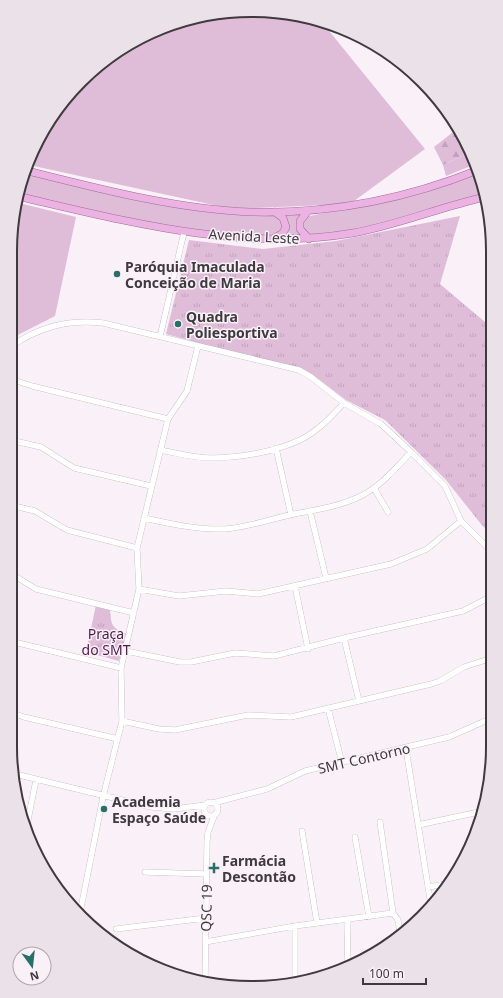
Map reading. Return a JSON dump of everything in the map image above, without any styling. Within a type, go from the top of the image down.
[{"type":"main road","name":"Avenida Leste","points":[[31,172],[126,194],[178,203],[224,210],[275,212],[308,211],[352,205],[392,197],[472,172]]},
{"type":"main road","name":"Avenida Leste","points":[[24,198],[101,216],[184,232],[228,238],[271,239],[309,239],[379,228],[480,199]]},
{"type":"main road","points":[[308,211],[300,221],[300,229],[309,239]]},
{"type":"main road","points":[[271,239],[283,234],[286,227],[283,218],[275,212]]},
{"type":"street","points":[[160,337],[184,232]]},
{"type":"street","points":[[17,343],[34,332],[51,325],[85,321],[103,323],[299,370],[311,377],[344,403],[381,424],[411,452],[445,486],[461,521],[486,546]]},
{"type":"street","points":[[81,907],[103,797],[122,721],[121,668],[139,589],[137,548],[150,486],[168,419],[187,391],[198,346]]},
{"type":"street","points":[[17,381],[168,419]]},
{"type":"street","points":[[160,450],[210,458],[246,455],[276,448],[300,440],[312,432],[344,403]]},
{"type":"street","points":[[17,442],[41,447],[74,468],[150,486]]},
{"type":"street","points":[[276,448],[291,515]]},
{"type":"street","points":[[144,518],[182,526],[226,529],[310,511],[350,500],[374,488],[411,452]]},
{"type":"street","points":[[374,488],[388,512]]},
{"type":"street","points":[[17,507],[35,511],[66,530],[137,548]]},
{"type":"street","points":[[310,511],[326,578]]},
{"type":"street","points":[[139,589],[188,596],[226,591],[258,594],[391,564],[411,557],[427,549],[461,521]]},
{"type":"street","points":[[17,577],[36,589],[134,613]]},
{"type":"street","points":[[295,586],[308,649]]},
{"type":"street","points":[[126,651],[180,662],[191,662],[235,653],[274,656],[308,649],[344,638],[463,611],[486,599]]},
{"type":"street","points":[[344,638],[359,701]]},
{"type":"street","points":[[17,643],[121,668]]},
{"type":"street","points":[[122,721],[159,729],[175,730],[248,715],[291,717],[431,684],[468,665],[486,660]]},
{"type":"street","points":[[328,708],[342,762]]},
{"type":"street","points":[[17,714],[118,739]]},
{"type":"street","name":"SMT Contorno","points":[[205,810],[209,802],[267,789],[304,771],[406,749],[449,737],[486,720]]},
{"type":"street","points":[[406,749],[430,899]]},
{"type":"street","points":[[19,775],[103,797],[160,808],[191,807],[205,810],[211,816],[216,811],[213,802]]},
{"type":"street","points":[[28,819],[36,780]]},
{"type":"street","name":"SMT Contorno","points":[[216,811],[235,797]]},
{"type":"street","name":"QSC 19","points":[[205,810],[208,832],[205,976]]},
{"type":"street","name":"QSC 19","points":[[208,832],[216,811]]},
{"type":"street","points":[[418,825],[477,813]]},
{"type":"street","points":[[380,822],[393,913],[398,920],[399,929]]},
{"type":"street","points":[[302,831],[316,924]]},
{"type":"street","points":[[355,837],[369,917]]},
{"type":"street","points":[[145,872],[206,874]]},
{"type":"street","points":[[428,887],[441,885]]},
{"type":"street","points":[[205,942],[295,926],[393,913]]},
{"type":"street","points":[[116,929],[206,918]]},
{"type":"street","points":[[347,960],[348,920]]},
{"type":"street","points":[[295,926],[295,976]]},
{"type":"green space","points":[[252,17],[282,19],[328,29],[425,149],[350,204],[232,209],[33,166],[48,134],[75,97],[109,65],[134,48],[148,41],[176,29],[191,25],[221,19],[236,18]]},
{"type":"green space","points":[[453,132],[465,155],[443,165],[434,147]]},
{"type":"green space","points":[[465,155],[470,166],[446,176],[443,165]]},
{"type":"green space","points":[[472,171],[480,201],[355,230],[313,236],[299,229],[306,217],[350,207]]},
{"type":"green space","points":[[30,175],[182,207],[314,213],[305,216],[300,222],[302,236],[272,239],[185,229],[24,198],[29,176]]},
{"type":"green space","points":[[22,204],[76,217],[55,316],[17,335],[17,252],[19,221]]},
{"type":"green space","points":[[460,216],[440,284],[486,323],[486,529],[446,480],[385,420],[346,400],[313,375],[166,334],[189,240],[263,249],[336,241]]},
{"type":"green space","name":"Praça do SMT","points":[[96,605],[110,609],[113,625],[118,630],[127,634],[119,661],[86,652]]},
{"type":"place","name":"Paróquia Imaculada Conceição de Maria","points":[[117,274]]},
{"type":"place","name":"Quadra Poliesportiva","points":[[178,324]]},
{"type":"place","name":"Academia Espaço Saúde","points":[[104,809]]},
{"type":"place","name":"Farmácia Descontão","points":[[214,868]]}]
